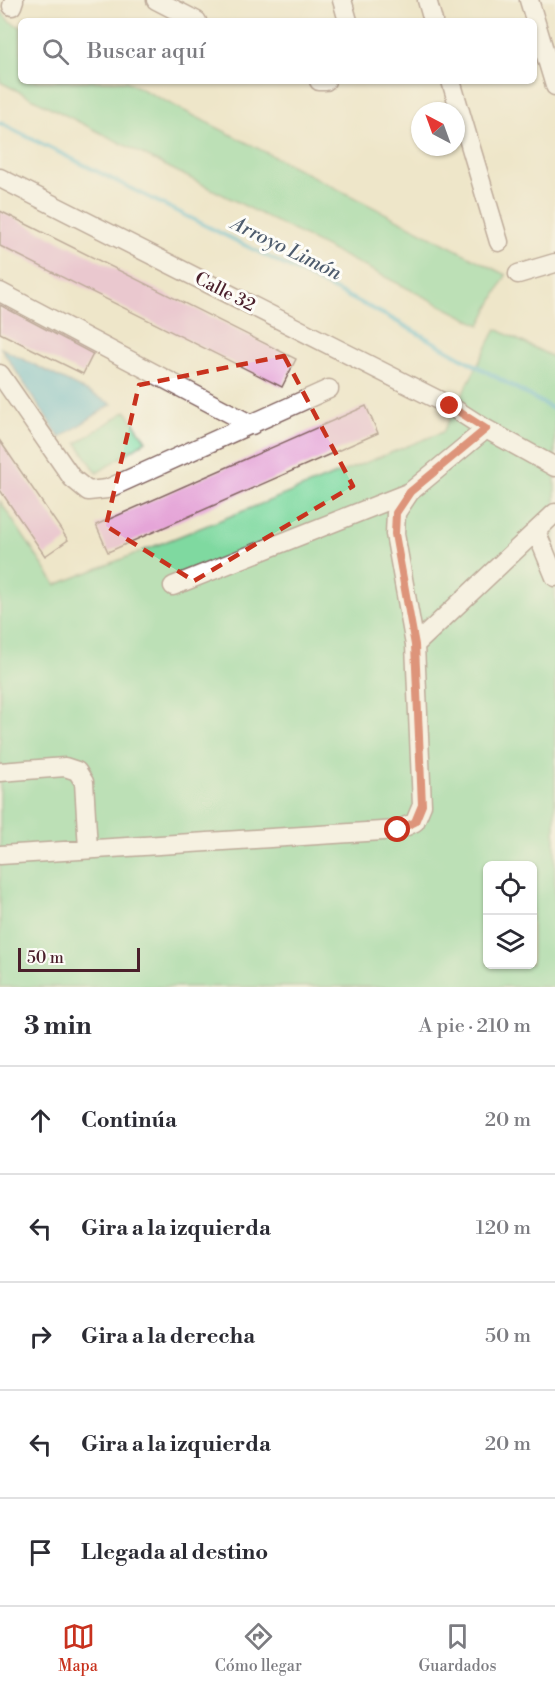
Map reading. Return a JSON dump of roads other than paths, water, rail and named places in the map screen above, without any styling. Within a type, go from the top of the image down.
[{"type":"street","points":[[156,0],[191,18]]},
{"type":"street","points":[[342,0],[347,18]]},
{"type":"street","points":[[427,0],[433,18]]},
{"type":"street","points":[[529,0],[534,18]]},
{"type":"street","points":[[537,26],[555,86]]},
{"type":"street","points":[[452,84],[499,242]]},
{"type":"street","name":"Calle 32","points":[[0,178],[450,406],[486,429],[555,467]]},
{"type":"street","points":[[518,274],[555,263]]},
{"type":"street","points":[[0,292],[252,425]]},
{"type":"street","points":[[0,374],[72,478],[88,491],[107,489],[329,389]]},
{"type":"street","points":[[0,855],[398,830],[415,822],[422,805],[415,645],[395,534],[396,513],[410,492],[486,429]]},
{"type":"street","points":[[173,586],[410,492]]},
{"type":"street","points":[[415,645],[555,513]]},
{"type":"street","points":[[536,531],[555,578]]},
{"type":"street","points":[[0,772],[65,767],[77,771],[84,782],[88,849]]},
{"type":"water","points":[[1,348],[112,404],[60,438]]},
{"type":"waterway","name":"Arroyo Limón","points":[[0,123],[387,316],[555,410]]}]
